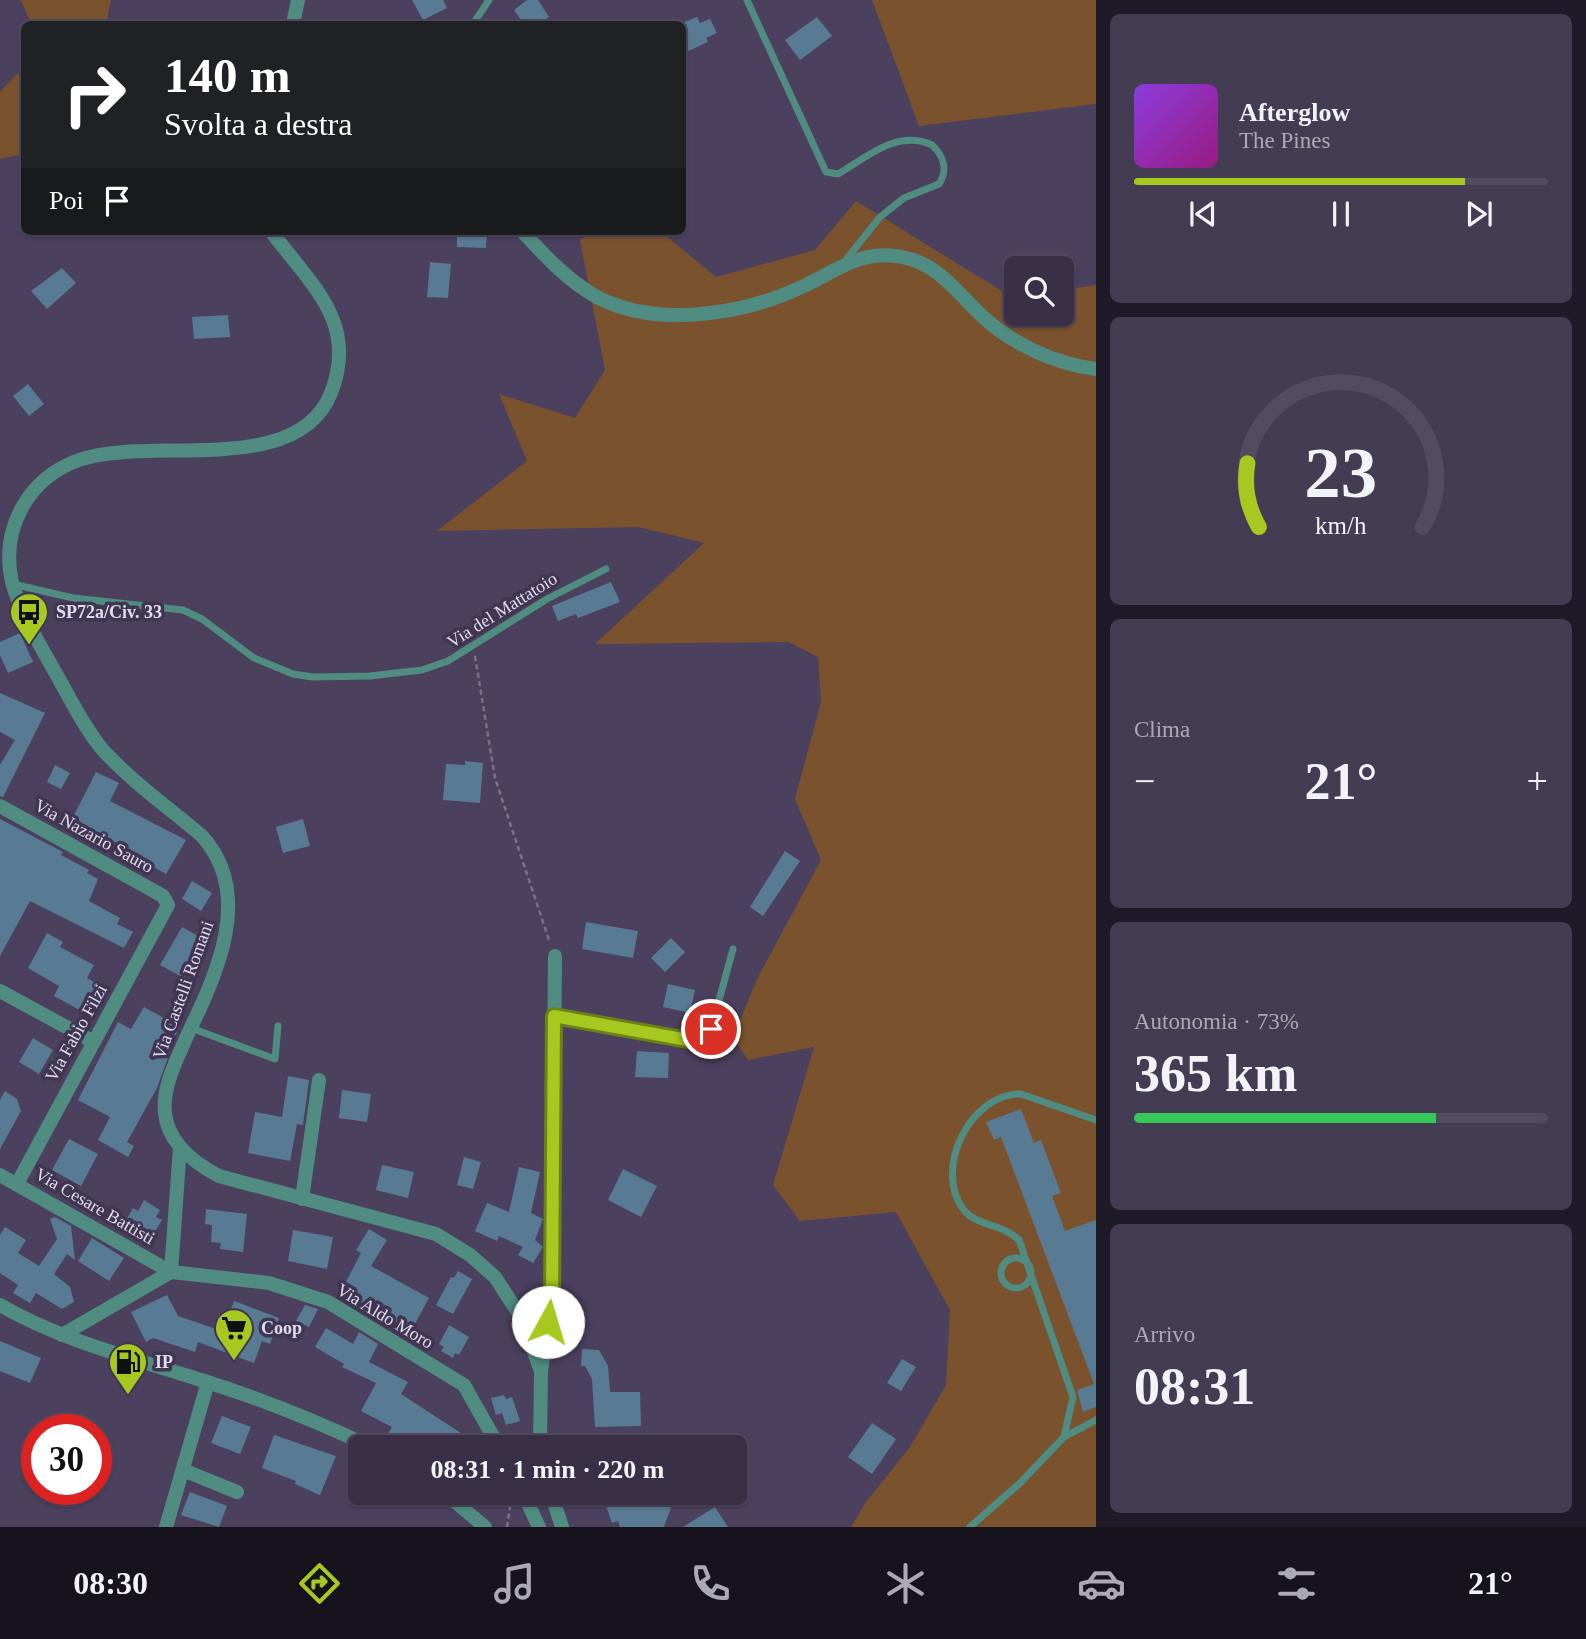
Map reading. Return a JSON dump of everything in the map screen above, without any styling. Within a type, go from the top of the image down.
[{"type":"street","points":[[294,21],[298,0]]},
{"type":"street","name":"Via Castelli Romani","points":[[274,235],[329,309],[337,326],[340,338],[338,375],[320,415],[301,430],[263,445],[114,453],[81,459],[59,469],[39,483],[20,507],[9,548],[4,583],[102,749],[202,835],[223,867],[228,887],[229,917],[225,941],[167,1086],[165,1099],[168,1125],[180,1147],[197,1163],[219,1176],[436,1234],[470,1255],[495,1277],[521,1317],[541,1371],[540,1435]]},
{"type":"street","points":[[526,235],[572,281],[597,297],[617,305],[660,313],[717,311],[770,300],[807,284],[844,263],[880,254],[922,264],[945,278],[1000,330],[1058,361],[1096,369]]},
{"type":"street","name":"Via Nazario Sauro","points":[[0,806],[163,895],[167,901]]},
{"type":"street","name":"Via Fabio Filzi","points":[[17,1184],[92,1041],[167,908],[167,901]]},
{"type":"street","points":[[541,1371],[552,1297],[555,956]]},
{"type":"street","points":[[0,991],[92,1041]]},
{"type":"street","points":[[302,1199],[319,1080]]},
{"type":"street","points":[[62,1335],[170,1272],[180,1147]]},
{"type":"street","name":"Via Cesare Battisti","points":[[0,1175],[170,1272]]},
{"type":"street","name":"Via Aldo Moro","points":[[170,1272],[269,1283],[328,1302],[464,1385],[492,1435]]},
{"type":"street","points":[[0,1305],[62,1335],[208,1382],[348,1436]]},
{"type":"street","points":[[166,1527],[208,1382]]},
{"type":"street","points":[[183,1470],[237,1492]]},
{"type":"street","points":[[459,1505],[485,1527]]},
{"type":"street","points":[[526,1505],[539,1527]]},
{"type":"street","points":[[554,1505],[560,1524]]},
{"type":"lane","points":[[474,21],[489,0]]},
{"type":"lane","points":[[747,0],[827,172],[838,174],[892,142],[904,139],[932,145],[944,163],[939,184],[904,198],[880,217],[844,263]]},
{"type":"lane","name":"Via del Mattatoio","points":[[4,583],[52,594],[183,610],[202,620],[254,658],[274,668],[306,676],[380,676],[414,672],[440,665],[473,647],[547,598],[606,569]]},
{"type":"lane","points":[[554,1016],[699,1040],[711,1029],[733,949]]},
{"type":"lane","points":[[191,1028],[275,1059],[278,1026]]},
{"type":"lane","points":[[1064,1437],[1073,1397],[1028,1265],[1017,1258],[1005,1263],[1001,1273],[1005,1283],[1015,1288],[1028,1281],[1030,1271],[1019,1240],[1000,1226],[976,1220],[965,1211],[956,1198],[953,1182],[959,1144],[976,1114],[1009,1094],[1021,1094],[1096,1120]]},
{"type":"lane","points":[[970,1527],[1019,1484],[1064,1437],[1096,1420]]},
{"type":"path","points":[[473,647],[495,778],[555,956]]},
{"type":"path","points":[[507,1527],[509,1505]]},
{"type":"shaded area","points":[[21,0],[111,0],[107,21],[30,21]]},
{"type":"shaded area","points":[[872,0],[1096,0],[1096,104],[919,126]]},
{"type":"shaded area","points":[[21,70],[21,155],[0,159],[0,92]]},
{"type":"shaded area","points":[[856,201],[1004,292],[1004,326],[1074,326],[1074,288],[1096,285],[1096,1527],[851,1527],[866,1502],[910,1447],[946,1385],[950,1310],[896,1212],[800,1221],[773,1185],[814,1047],[748,1060],[733,1038],[757,979],[821,860],[795,799],[821,702],[818,657],[789,642],[595,644],[704,543],[638,527],[437,531],[527,461],[499,394],[575,418],[605,370],[580,240],[588,235],[665,235],[716,277],[815,250]]},
{"type":"building","points":[[412,0],[443,0],[447,8],[423,20]]},
{"type":"building","points":[[527,0],[538,0],[549,17],[543,21],[522,21],[514,10]]},
{"type":"building","points":[[697,17],[700,23],[710,19],[717,33],[706,38],[708,42],[686,52],[686,21]]},
{"type":"building","points":[[817,17],[832,36],[800,60],[785,40]]},
{"type":"building","points":[[457,235],[487,235],[486,248],[457,247]]},
{"type":"building","points":[[430,262],[451,264],[448,298],[427,297]]},
{"type":"building","points":[[62,268],[76,283],[47,309],[31,291]]},
{"type":"building","points":[[228,315],[230,337],[194,339],[192,317]]},
{"type":"building","points":[[28,384],[44,404],[29,416],[13,396]]},
{"type":"building","points":[[611,582],[620,602],[578,618],[576,614],[558,621],[552,606]]},
{"type":"building","points":[[20,633],[33,662],[8,673],[0,655],[0,642]]},
{"type":"building","points":[[0,693],[45,713],[3,797],[0,796],[0,765],[15,740],[0,732]]},
{"type":"building","points":[[465,761],[483,763],[480,803],[443,800],[446,764],[465,765]]},
{"type":"building","points":[[55,765],[70,773],[61,789],[47,782]]},
{"type":"building","points":[[96,772],[119,783],[110,801],[186,840],[166,874],[141,860],[143,856],[71,821]]},
{"type":"building","points":[[0,819],[63,852],[61,855],[89,870],[87,873],[98,879],[89,901],[120,918],[117,924],[133,932],[124,948],[30,901],[0,956]]},
{"type":"building","points":[[303,819],[310,846],[283,853],[276,827]]},
{"type":"building","points":[[785,851],[800,861],[763,916],[750,907]]},
{"type":"building","points":[[192,881],[212,893],[201,911],[182,899]]},
{"type":"building","points":[[586,922],[638,931],[633,958],[582,949]]},
{"type":"building","points":[[182,927],[205,940],[184,978],[160,965]]},
{"type":"building","points":[[47,933],[63,942],[60,947],[94,965],[87,978],[104,987],[89,1015],[54,996],[59,986],[28,968]]},
{"type":"building","points":[[671,938],[685,952],[665,972],[651,958]]},
{"type":"building","points":[[668,984],[695,990],[690,1013],[663,1007]]},
{"type":"building","points":[[144,1007],[180,1027],[168,1048],[171,1049],[157,1088],[127,1142],[134,1146],[128,1157],[98,1140],[110,1117],[78,1100],[118,1022],[131,1029]]},
{"type":"building","points":[[33,1038],[53,1050],[39,1074],[19,1062]]},
{"type":"building","points":[[637,1051],[669,1053],[668,1078],[635,1077]]},
{"type":"building","points":[[288,1076],[309,1080],[303,1125],[297,1124],[290,1161],[248,1153],[255,1112],[282,1117]]},
{"type":"building","points":[[342,1090],[371,1094],[367,1122],[339,1118]]},
{"type":"building","points":[[5,1091],[17,1099],[21,1111],[0,1149],[0,1100]]},
{"type":"building","points":[[1021,1109],[1034,1143],[1041,1140],[1061,1193],[1052,1196],[1065,1231],[1096,1220],[1096,1407],[1083,1412],[1077,1390],[1094,1384],[1001,1137],[994,1140],[986,1122]]},
{"type":"building","points":[[69,1139],[98,1154],[81,1186],[52,1170]]},
{"type":"building","points":[[464,1157],[481,1162],[473,1189],[457,1185]]},
{"type":"building","points":[[382,1165],[414,1172],[408,1198],[376,1190]]},
{"type":"building","points":[[519,1167],[540,1172],[531,1213],[543,1219],[535,1240],[543,1247],[533,1263],[518,1255],[523,1247],[499,1236],[497,1241],[475,1231],[487,1203],[509,1212]]},
{"type":"building","points":[[623,1169],[657,1186],[641,1217],[608,1200]]},
{"type":"building","points":[[144,1200],[160,1210],[156,1217],[162,1220],[151,1238],[125,1222],[133,1208],[138,1211]]},
{"type":"building","points":[[206,1209],[247,1214],[243,1252],[220,1249],[221,1243],[211,1242],[212,1225],[205,1224]]},
{"type":"building","points":[[55,1217],[71,1226],[75,1260],[67,1254],[54,1274],[70,1287],[74,1302],[62,1309],[36,1293],[30,1303],[13,1293],[18,1285],[0,1273],[0,1235],[5,1227],[26,1240],[18,1253],[39,1266],[57,1239],[50,1219]]},
{"type":"building","points":[[369,1229],[387,1240],[371,1266],[429,1298],[411,1331],[355,1300],[352,1305],[338,1297],[361,1253],[356,1250]]},
{"type":"building","points":[[293,1230],[333,1237],[327,1269],[288,1261]]},
{"type":"building","points":[[92,1238],[124,1258],[109,1281],[78,1261]]},
{"type":"building","points":[[458,1271],[472,1279],[453,1314],[436,1305],[451,1277],[454,1278]]},
{"type":"building","points":[[167,1295],[178,1316],[219,1330],[221,1324],[225,1326],[234,1301],[279,1318],[270,1344],[262,1341],[254,1363],[198,1342],[195,1352],[153,1338],[146,1342],[131,1312]]},
{"type":"building","points":[[305,1305],[318,1309],[309,1327],[296,1321]]},
{"type":"building","points":[[449,1325],[469,1337],[459,1355],[455,1353],[453,1358],[441,1351],[444,1347],[439,1344]]},
{"type":"building","points":[[326,1328],[353,1344],[359,1332],[378,1344],[369,1362],[408,1382],[401,1394],[464,1435],[387,1435],[392,1427],[361,1411],[376,1383],[342,1367],[344,1364],[315,1347]]},
{"type":"building","points":[[0,1341],[41,1358],[30,1383],[0,1371]]},
{"type":"building","points":[[582,1349],[599,1350],[608,1366],[610,1392],[640,1392],[641,1426],[595,1427],[592,1379],[585,1366],[581,1366]]},
{"type":"building","points":[[902,1359],[916,1367],[901,1391],[887,1383]]},
{"type":"building","points":[[504,1395],[506,1399],[512,1397],[520,1421],[506,1425],[502,1413],[496,1415],[491,1398]]},
{"type":"building","points":[[222,1416],[251,1427],[240,1454],[211,1443]]},
{"type":"building","points":[[872,1423],[896,1439],[872,1474],[848,1457]]},
{"type":"building","points":[[274,1435],[336,1456],[320,1495],[295,1484],[296,1481],[262,1468]]},
{"type":"building","points":[[190,1492],[227,1506],[219,1527],[181,1515]]},
{"type":"building","points":[[606,1505],[672,1505],[664,1527],[620,1527],[618,1521],[612,1523]]},
{"type":"building","points":[[715,1507],[728,1527],[683,1527]]},
{"type":"place","name":"SP72a/Civ. 33","points":[[29,646]]},
{"type":"place","name":"Coop","points":[[234,1362]]},
{"type":"place","name":"IP","points":[[128,1396]]},
{"type":"route","points":[[548,1322],[552,1297],[554,1016],[688,1040],[704,1038],[711,1029]]}]
